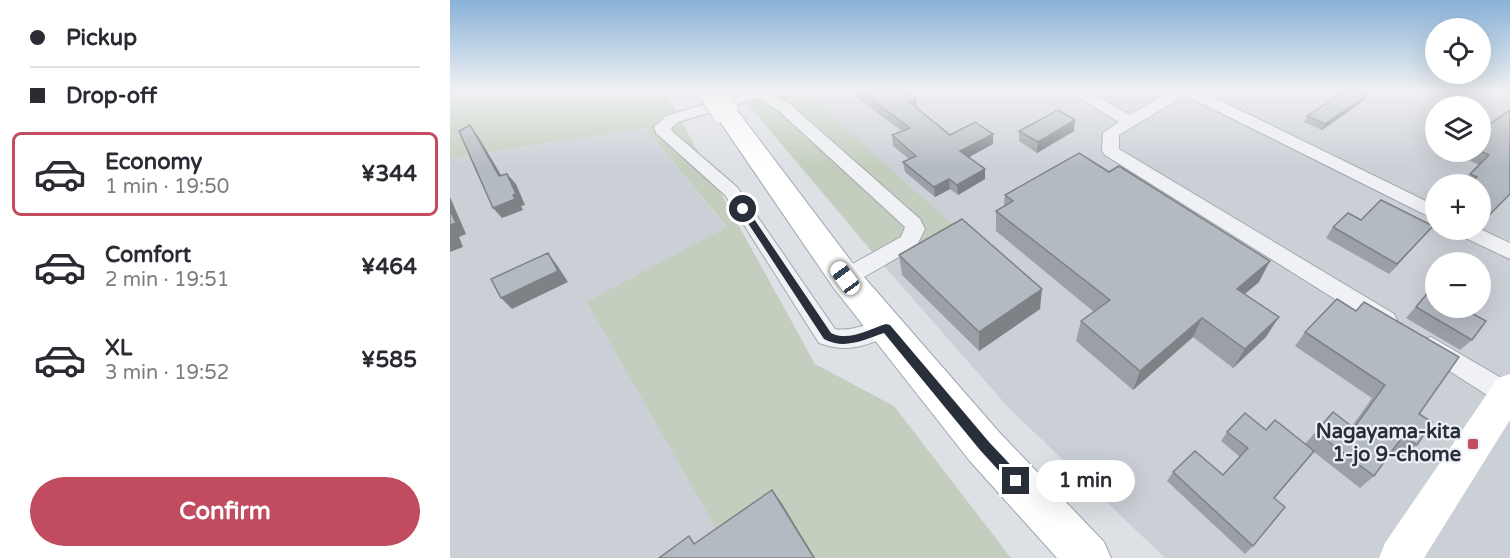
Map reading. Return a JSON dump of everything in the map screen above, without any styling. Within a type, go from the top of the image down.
[{"type":"main road","points":[[729,116],[845,278],[984,446],[1088,558]]},
{"type":"main road","points":[[1400,558],[1508,392]]},
{"type":"street","points":[[678,116],[672,118],[662,127],[664,134],[731,190],[827,336],[837,341],[849,341],[886,328]]},
{"type":"street","points":[[794,116],[913,224],[914,235],[909,242],[845,278]]},
{"type":"street","points":[[1121,116],[1129,121]]},
{"type":"street","points":[[1138,116],[1111,133],[1111,151],[1410,335],[1508,392]]},
{"type":"street","points":[[1238,116],[1425,209]]},
{"type":"street","points":[[1486,240],[1510,252]]},
{"type":"shaded area","points":[[831,116],[1425,116],[1425,162],[1491,162],[1491,116],[1510,116],[1510,558],[1165,558],[1008,407],[885,267],[953,226]]},
{"type":"shaded area","points":[[645,128],[727,228],[588,302],[733,558],[450,558],[450,158]]},
{"type":"green space","points":[[450,116],[678,116],[815,364],[894,406],[1011,558],[733,558],[587,302],[727,227],[645,128],[450,158]]},
{"type":"green space","points":[[758,116],[832,116],[954,226],[885,267]]},
{"type":"building","points":[[894,116],[927,116],[950,135],[975,122],[993,134],[960,151],[985,169],[957,185],[949,179],[934,187],[903,162],[916,156],[892,135],[910,128]]},
{"type":"building","points":[[1047,116],[1068,116],[1075,120],[1038,142],[1019,131]]},
{"type":"building","points":[[1307,116],[1337,116],[1325,124]]},
{"type":"building","points":[[1501,116],[1510,116],[1510,194],[1491,213],[1491,174],[1470,174],[1482,162],[1491,162],[1491,123]]},
{"type":"building","points":[[470,125],[499,176],[507,174],[516,194],[513,195],[515,199],[493,208],[459,131]]},
{"type":"building","points":[[1079,153],[1109,172],[1119,166],[1270,261],[1237,289],[1279,317],[1245,349],[1202,318],[1140,371],[1081,321],[1110,300],[996,211],[1013,201],[1005,195]]},
{"type":"building","points":[[1381,200],[1425,222],[1425,234],[1397,264],[1333,227],[1348,213],[1361,220]]},
{"type":"building","points":[[450,210],[456,223],[450,225]]},
{"type":"building","points":[[962,219],[1042,289],[979,332],[899,255]]},
{"type":"building","points":[[548,253],[558,271],[501,298],[491,279]]},
{"type":"building","points":[[1425,296],[1425,312],[1416,307]]},
{"type":"building","points":[[1337,299],[1356,311],[1364,302],[1459,357],[1419,414],[1432,422],[1417,445],[1403,436],[1374,476],[1316,432],[1333,412],[1354,428],[1385,385],[1305,332]]},
{"type":"building","points":[[1435,318],[1480,318],[1486,321],[1472,340]]},
{"type":"building","points":[[1245,413],[1266,430],[1275,420],[1314,451],[1274,498],[1285,507],[1253,546],[1173,472],[1195,451],[1223,475],[1248,448],[1227,432]]},
{"type":"building","points":[[772,490],[814,558],[659,558],[689,536],[694,544]]},
{"type":"place","name":"Nagayama-kita 1-jo 9-chome","points":[[1473,444]]},
{"type":"route","points":[[743,209],[827,336],[837,341],[849,341],[886,328],[1016,481]]}]
